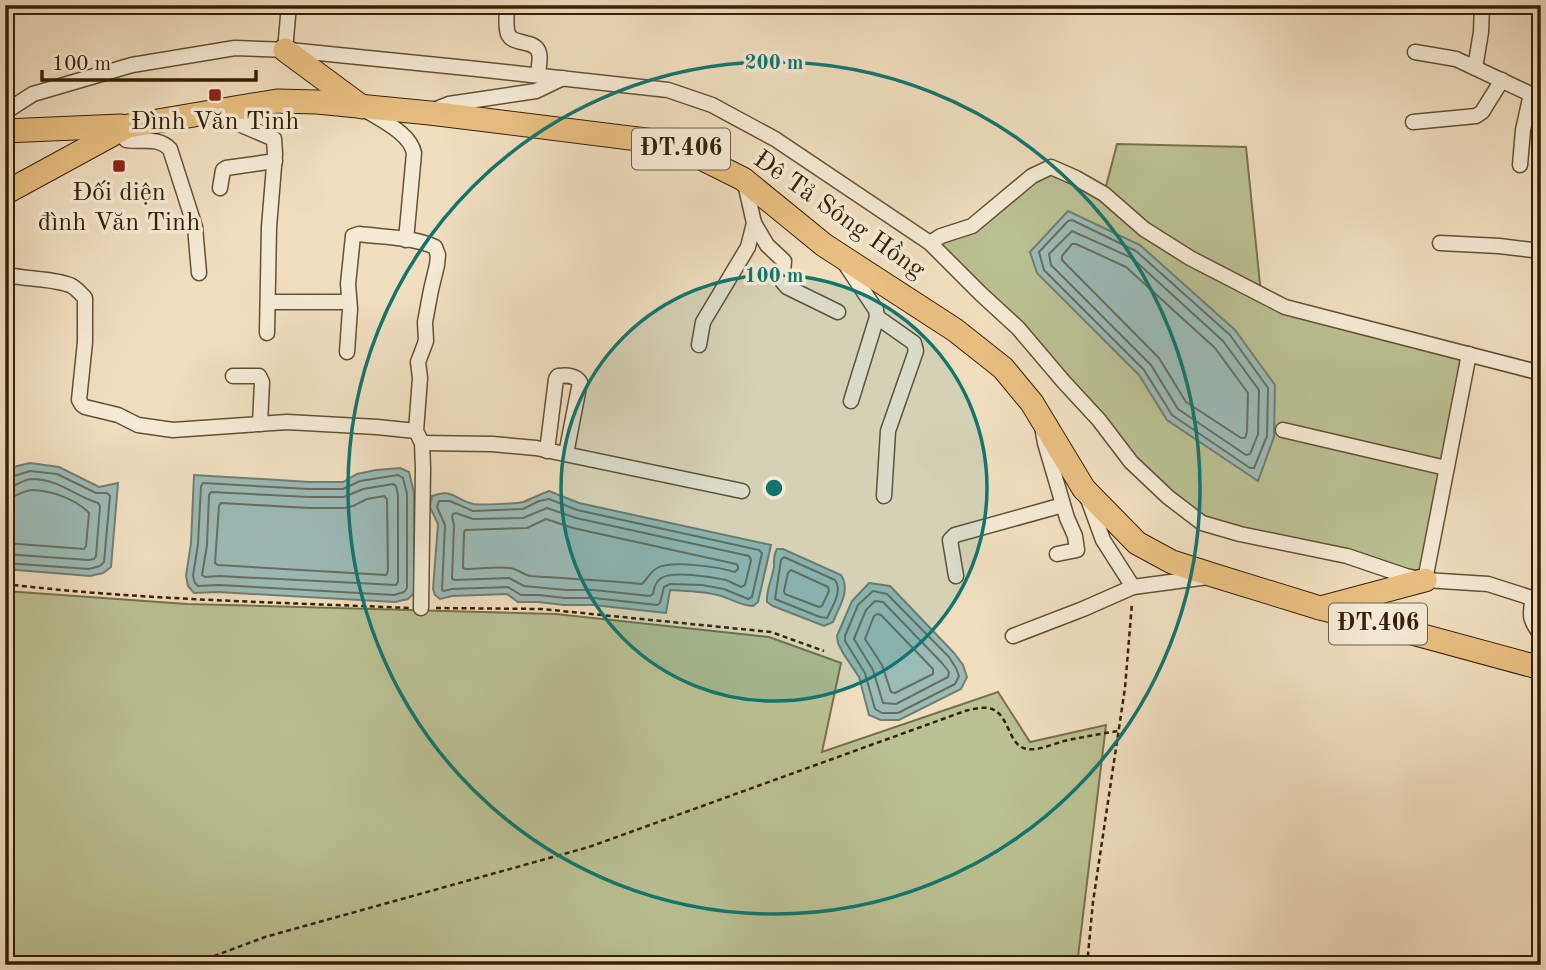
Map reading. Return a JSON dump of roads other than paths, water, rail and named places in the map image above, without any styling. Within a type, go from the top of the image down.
[{"type":"main road","points":[[285,50],[362,107]]},
{"type":"main road","name":"Đê Tả Sông Hồng","points":[[5,193],[128,126],[277,101],[430,113],[662,142],[743,178],[824,245],[955,330],[1003,368],[1032,403],[1084,489],[1137,544],[1172,562],[1216,576]]},
{"type":"main road","points":[[5,131],[128,126]]},
{"type":"main road","name":"ĐT.406","points":[[1216,576],[1320,608],[1541,668]]},
{"type":"main road","points":[[1320,608],[1425,580]]},
{"type":"street","points":[[285,50],[289,5]]},
{"type":"street","points":[[507,5],[508,35],[512,40],[538,48],[538,75]]},
{"type":"street","points":[[1475,68],[1482,5]]},
{"type":"street","points":[[5,112],[33,94],[132,65],[235,48],[285,50],[668,90],[712,105],[775,139],[930,243],[1018,328],[1099,420],[1131,462],[1168,497],[1202,523],[1240,534],[1347,556],[1406,576],[1425,580],[1488,584],[1537,600],[1530,614],[1531,621],[1541,635]]},
{"type":"street","points":[[1415,52],[1456,59],[1536,97],[1523,130],[1520,165]]},
{"type":"street","points":[[430,113],[449,104],[536,91],[563,78]]},
{"type":"street","points":[[1413,122],[1476,116],[1482,113],[1502,80]]},
{"type":"street","points":[[362,107],[403,134],[413,146],[406,240]]},
{"type":"street","points":[[211,112],[274,139],[267,334]]},
{"type":"street","points":[[128,126],[123,135],[126,140],[163,142],[170,149],[195,227],[199,273]]},
{"type":"street","points":[[220,188],[223,170],[226,168],[275,161]]},
{"type":"street","points":[[930,243],[941,236],[972,226],[1032,176],[1051,167],[1076,177],[1104,194],[1144,229],[1190,258],[1285,307],[1541,373]]},
{"type":"street","points":[[743,178],[754,223],[767,245],[784,261],[782,281],[787,287],[838,312]]},
{"type":"street","points":[[699,345],[703,322],[748,247],[754,223]]},
{"type":"street","points":[[347,352],[348,284],[354,236],[359,234],[406,240],[435,247],[438,255],[425,322],[426,341],[418,362],[419,437],[424,468],[421,608]]},
{"type":"street","points":[[1440,243],[1541,251]]},
{"type":"street","points":[[838,254],[876,310],[877,317],[850,401]]},
{"type":"street","points":[[5,274],[73,286],[85,298],[85,342],[79,400],[82,405],[118,415],[138,425],[173,430],[287,422],[327,424],[419,437],[547,450],[742,491]]},
{"type":"street","points":[[268,302],[349,302]]},
{"type":"street","points":[[877,317],[914,343],[916,351],[888,431],[884,495]]},
{"type":"street","points":[[1425,580],[1469,354]]},
{"type":"street","points":[[547,450],[556,379],[558,376],[568,375],[577,377],[580,382],[566,454]]},
{"type":"street","points":[[233,376],[259,376],[262,382],[260,424]]},
{"type":"street","points":[[1042,420],[1045,443],[1067,519],[1076,536],[1077,550],[1057,554]]},
{"type":"street","points":[[1283,430],[1446,468]]},
{"type":"street","points":[[1084,489],[1103,540],[1133,587]]},
{"type":"street","points":[[956,576],[950,540],[956,535],[1063,505]]},
{"type":"street","points":[[1013,636],[1133,587],[1216,576]]},
{"type":"water","points":[[1068,211],[1140,245],[1235,330],[1275,385],[1274,437],[1258,481],[1167,420],[1139,375],[1037,273],[1030,252]]},
{"type":"water","points":[[30,463],[59,467],[99,487],[118,483],[111,567],[103,573],[90,576],[5,569],[5,473]]},
{"type":"water","points":[[400,468],[409,472],[414,493],[414,593],[408,599],[395,602],[194,593],[188,586],[186,576],[191,543],[194,475],[343,482],[357,474]]},
{"type":"water","points":[[549,491],[579,503],[771,545],[758,602],[749,606],[709,593],[670,590],[666,613],[593,605],[518,602],[507,594],[440,599],[435,595],[433,589],[438,524],[430,507],[432,496],[444,493],[473,504],[498,504],[523,502]]},
{"type":"water","points":[[777,549],[783,549],[841,575],[844,593],[833,622],[824,626],[767,602]]},
{"type":"water","points":[[869,583],[890,586],[954,653],[963,665],[967,677],[961,689],[899,720],[881,720],[869,715],[859,677],[843,653],[837,636],[852,601]]},
{"type":"place","name":"Đình Văn Tinh","points":[[215,95]]},
{"type":"place","name":"Đối diện đình Văn Tinh","points":[[119,166]]}]
